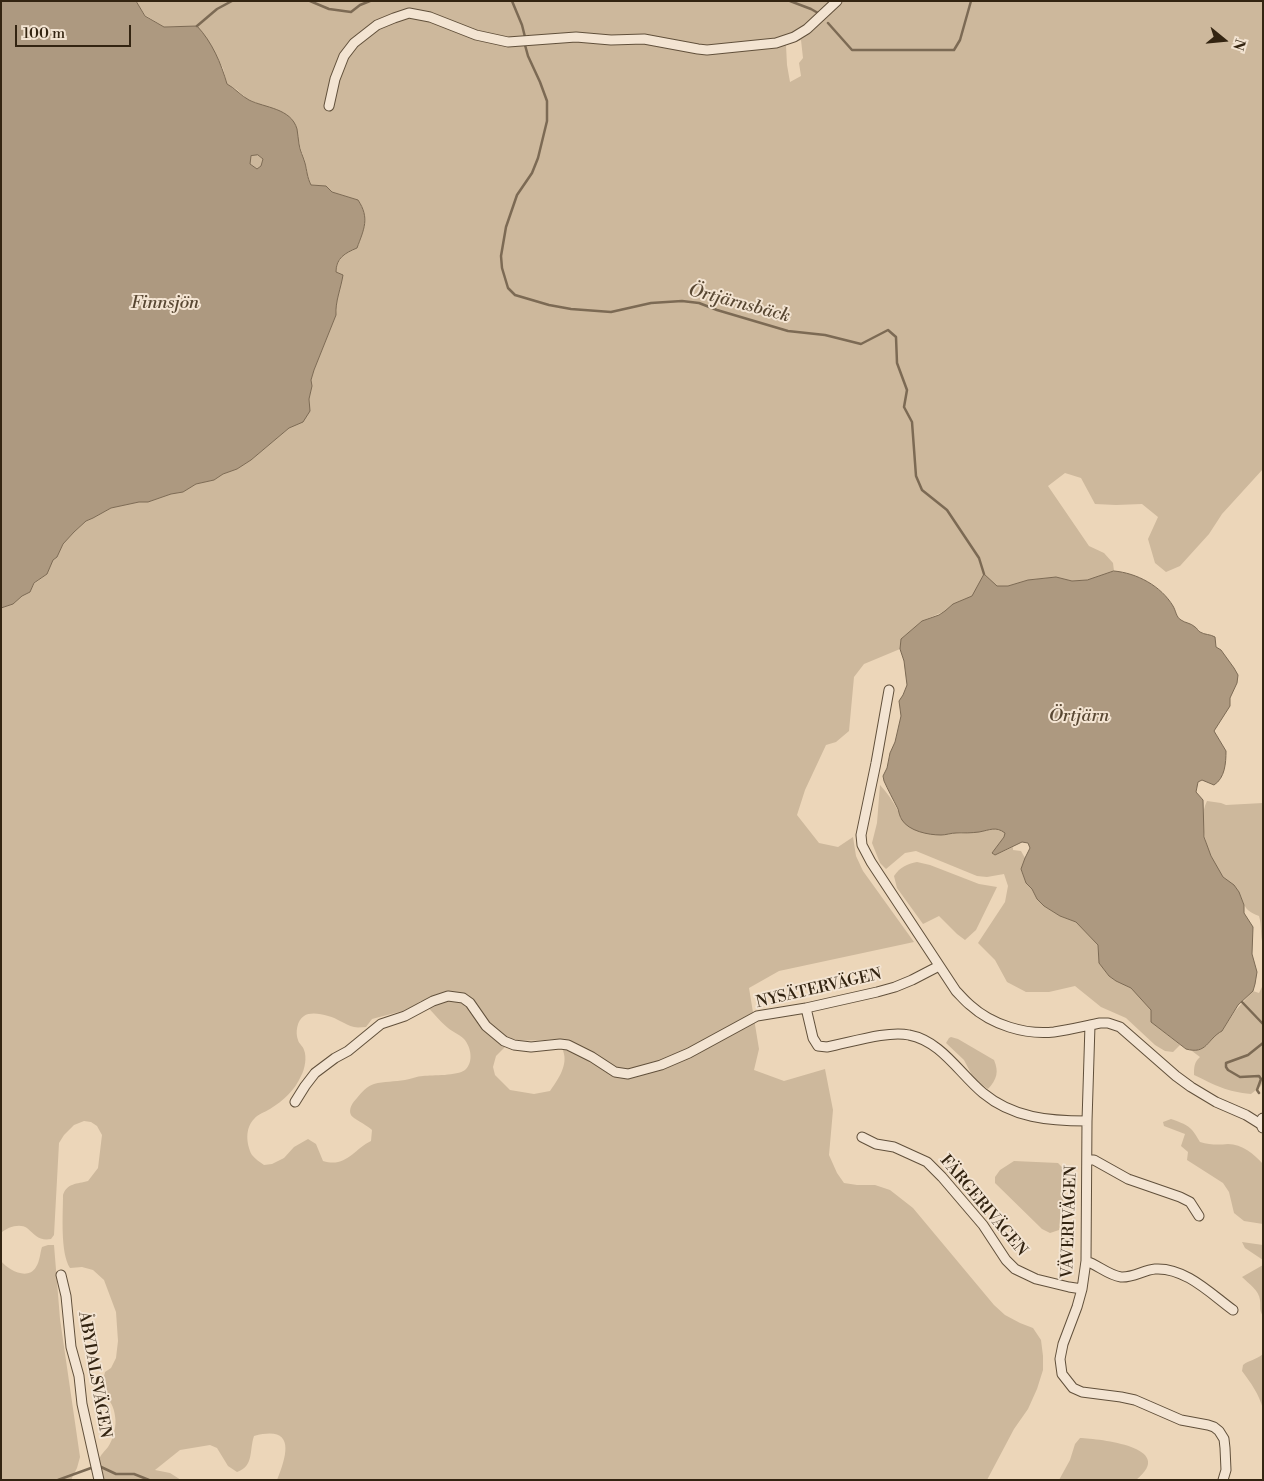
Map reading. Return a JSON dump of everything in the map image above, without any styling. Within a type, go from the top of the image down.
[{"type":"street","points":[[329,106],[335,79],[344,56],[354,43],[377,25],[409,13],[430,18],[476,35],[508,42],[576,37],[611,40],[644,39],[707,50],[776,43],[794,37],[807,29],[837,1]]},
{"type":"street","points":[[889,690],[861,835],[862,845],[870,862],[956,991],[970,1006],[985,1016],[1025,1031],[1054,1032],[1108,1023],[1120,1027],[1191,1087],[1216,1102],[1246,1115],[1262,1126],[1263,1119]]},
{"type":"street","name":"NYSÄTERVÄGEN","points":[[295,1102],[315,1073],[348,1051],[381,1024],[405,1016],[433,1001],[448,996],[463,998],[470,1003],[486,1026],[504,1041],[514,1045],[531,1047],[568,1045],[592,1057],[615,1072],[628,1074],[661,1065],[689,1053],[757,1016],[806,1008],[895,987],[939,966]]},
{"type":"street","points":[[806,1008],[813,1038],[818,1046],[827,1047],[888,1034],[908,1034],[935,1046],[982,1092],[1011,1110],[1039,1119],[1087,1121]]},
{"type":"street","name":"VÄVERIVÄGEN","points":[[1090,1025],[1086,1261],[1082,1289],[1063,1344],[1060,1359],[1062,1374],[1073,1388],[1082,1392],[1135,1400],[1176,1418],[1214,1427],[1224,1439],[1226,1470],[1222,1480]]},
{"type":"street","points":[[1246,1115],[1263,1114]]},
{"type":"street","name":"FÄRGERIVÄGEN","points":[[862,1137],[876,1144],[894,1147],[926,1162],[942,1177],[983,1226],[1006,1260],[1015,1269],[1042,1281],[1082,1289]]},
{"type":"street","points":[[1087,1160],[1094,1160],[1128,1179],[1180,1197],[1190,1202],[1199,1216]]},
{"type":"street","points":[[1086,1261],[1106,1272],[1122,1277],[1157,1269],[1175,1273],[1202,1285],[1233,1310]]},
{"type":"street","name":"ÅBYDALSVÄGEN","points":[[61,1276],[66,1296],[71,1347],[79,1376],[82,1404],[99,1480]]},
{"type":"shaded area","points":[[136,1],[1263,1],[1263,469],[1222,514],[1209,534],[1180,566],[1166,572],[1155,563],[1148,539],[1158,517],[1142,504],[1095,504],[1081,478],[1065,473],[1048,486],[1089,546],[1104,553],[1113,563],[1114,571],[1088,580],[1072,581],[1056,577],[1028,580],[1008,586],[997,586],[953,604],[945,611],[922,621],[901,639],[900,649],[864,664],[854,677],[849,731],[836,742],[826,745],[805,790],[797,815],[819,843],[838,847],[853,837],[856,856],[863,871],[914,942],[779,971],[749,988],[759,1049],[754,1070],[784,1081],[825,1069],[833,1110],[829,1155],[844,1183],[875,1185],[890,1190],[913,1208],[994,1305],[1005,1315],[1033,1328],[1041,1340],[1043,1370],[1037,1389],[1028,1409],[1014,1429],[987,1480],[277,1480],[284,1460],[285,1444],[282,1438],[276,1434],[267,1434],[254,1436],[249,1462],[237,1472],[228,1466],[217,1448],[210,1445],[180,1450],[155,1470],[170,1473],[181,1480],[99,1480],[98,1467],[100,1456],[108,1447],[115,1424],[114,1409],[103,1387],[103,1381],[105,1372],[111,1368],[116,1358],[118,1341],[116,1312],[104,1280],[93,1270],[82,1267],[70,1268],[63,1243],[63,1195],[67,1188],[88,1181],[98,1168],[102,1135],[97,1126],[91,1122],[84,1121],[74,1125],[59,1143],[54,1235],[51,1239],[40,1238],[27,1228],[21,1226],[10,1227],[1,1233],[1,608],[13,604],[30,592],[34,584],[47,574],[53,559],[57,557],[63,544],[86,521],[111,508],[148,502],[183,492],[196,484],[214,480],[251,460],[289,428],[303,421],[310,403],[311,380],[314,370],[336,315],[342,275],[336,272],[338,263],[342,257],[357,248],[365,224],[364,212],[358,200],[332,192],[326,186],[311,185],[297,129],[257,103],[247,99],[227,84],[223,68],[202,32],[175,26],[164,27],[145,15]],"holes":[[[801,40],[803,58],[799,63],[801,76],[790,82],[786,45]],[[421,1001],[444,1025],[464,1039],[470,1054],[470,1063],[465,1070],[451,1074],[421,1076],[371,1085],[353,1104],[350,1113],[354,1118],[372,1130],[371,1141],[344,1160],[331,1163],[323,1161],[316,1144],[308,1139],[294,1147],[284,1158],[272,1164],[264,1165],[253,1156],[248,1141],[248,1131],[251,1123],[257,1116],[284,1099],[295,1086],[304,1070],[305,1053],[297,1034],[297,1027],[302,1018],[308,1014],[322,1014],[352,1027],[366,1027],[372,1019],[410,1009]],[[513,1039],[530,1041],[558,1039],[565,1059],[561,1074],[550,1091],[534,1094],[510,1090],[495,1075],[493,1067],[496,1056]]]},
{"type":"shaded area","points":[[258,155],[263,159],[261,166],[257,169],[249,164],[251,156]]},
{"type":"shaded area","points":[[880,785],[892,801],[901,819],[942,835],[996,828],[1005,832],[1004,837],[992,853],[995,855],[1013,847],[1013,850],[1021,851],[1025,858],[1021,870],[1026,883],[1032,889],[1037,899],[1060,916],[1076,922],[1098,945],[1099,963],[1109,976],[1131,987],[1151,1010],[1155,1025],[1180,1045],[1173,1052],[1165,1051],[1155,1045],[1126,1018],[1101,1007],[1075,986],[1049,992],[1026,992],[1007,982],[995,960],[978,943],[1005,902],[1008,886],[1004,874],[987,877],[977,876],[916,851],[905,853],[886,869],[880,863],[872,843],[877,823]]},
{"type":"shaded area","points":[[1207,801],[1226,805],[1263,803],[1263,945],[1259,916],[1249,911],[1245,906],[1238,891],[1226,880],[1213,861],[1209,851],[1203,820]]},
{"type":"shaded area","points":[[917,862],[930,865],[979,884],[997,887],[976,930],[965,940],[939,916],[923,924],[897,888],[894,876],[896,873],[904,866]]},
{"type":"shaded area","points":[[1263,985],[1263,1081],[1261,1086],[1251,1094],[1235,1092],[1221,1088],[1194,1075],[1195,1063],[1200,1057],[1192,1051],[1206,1046],[1222,1031],[1235,1011],[1253,991],[1259,993]]},
{"type":"shaded area","points":[[951,1037],[958,1039],[994,1060],[996,1075],[988,1089],[974,1079],[964,1060],[946,1043]]},
{"type":"shaded area","points":[[1171,1119],[1188,1127],[1194,1132],[1200,1142],[1217,1145],[1233,1144],[1252,1153],[1263,1164],[1263,1224],[1244,1221],[1234,1213],[1229,1192],[1223,1183],[1187,1160],[1188,1152],[1181,1146],[1185,1134],[1164,1126],[1163,1122]]},
{"type":"shaded area","points":[[1014,1161],[1058,1163],[1067,1172],[1059,1230],[1050,1233],[1042,1229],[995,1183],[995,1177],[1000,1170]]},
{"type":"shaded area","points":[[1242,1242],[1263,1245],[1263,1260],[1245,1248]]},
{"type":"shaded area","points":[[54,1245],[60,1319],[80,1457],[71,1480],[1,1480],[1,1261],[13,1271],[23,1274],[28,1273],[37,1265],[42,1247]]},
{"type":"shaded area","points":[[1263,1265],[1263,1316],[1258,1293],[1242,1277]]},
{"type":"shaded area","points":[[1263,1354],[1263,1409],[1252,1384],[1242,1371],[1243,1365]]},
{"type":"shaded area","points":[[1080,1438],[1118,1443],[1142,1452],[1148,1460],[1146,1469],[1136,1480],[1059,1480],[1070,1460],[1075,1444]]},
{"type":"water","name":"Finnsjön","points":[[1,1],[136,1],[145,16],[164,27],[197,26],[215,53],[227,84],[249,100],[277,110],[294,122],[297,129],[299,147],[311,185],[326,186],[332,192],[358,200],[364,212],[364,229],[357,248],[345,254],[339,260],[336,267],[336,272],[343,275],[337,300],[336,315],[314,370],[309,399],[310,411],[303,422],[289,428],[251,460],[214,480],[196,484],[183,492],[148,502],[111,508],[86,521],[63,544],[47,574],[34,583],[30,592],[13,604],[1,608]],"holes":[[[258,155],[263,159],[261,166],[257,169],[250,164],[251,156]]]},
{"type":"water","name":"Örtjärn","points":[[1114,571],[1131,574],[1148,582],[1162,592],[1173,606],[1179,619],[1200,632],[1215,637],[1216,647],[1221,650],[1238,675],[1237,683],[1230,698],[1230,706],[1214,731],[1226,751],[1223,774],[1214,785],[1202,780],[1198,782],[1196,792],[1203,800],[1204,837],[1211,856],[1223,877],[1234,885],[1239,892],[1244,905],[1244,913],[1253,927],[1252,954],[1257,972],[1253,991],[1238,1005],[1222,1031],[1203,1048],[1198,1050],[1186,1049],[1151,1022],[1151,1010],[1131,988],[1109,976],[1099,963],[1098,945],[1076,922],[1060,916],[1037,899],[1032,889],[1026,883],[1021,869],[1030,848],[1028,843],[1022,842],[995,855],[992,853],[1005,833],[999,830],[993,829],[941,835],[914,830],[901,819],[883,776],[895,742],[901,716],[899,701],[907,685],[904,661],[900,649],[901,639],[922,621],[939,615],[953,604],[972,596],[984,574],[997,586],[1008,586],[1028,580],[1056,577],[1072,581],[1087,580]]},
{"type":"waterway","name":"Örtjärnsbäck","points":[[197,26],[217,9],[232,1]]},
{"type":"waterway","name":"Örtjärnsbäck","points":[[310,1],[329,9],[351,12],[360,5],[370,1]]},
{"type":"waterway","name":"Örtjärnsbäck","points":[[512,1],[525,37]]},
{"type":"waterway","points":[[790,1],[818,13]]},
{"type":"waterway","points":[[828,23],[852,50],[954,50],[960,40],[971,1]]},
{"type":"waterway","name":"Örtjärnsbäck","points":[[525,45],[547,101],[547,121],[538,158],[532,173],[517,195],[506,227],[501,256],[502,268],[508,288],[515,295],[571,309],[611,312],[651,303],[682,301],[699,303],[788,331],[825,335],[861,344],[888,330],[896,337],[897,363],[907,390],[904,407],[912,422],[916,476],[922,490],[947,510],[979,558],[984,574]]},
{"type":"waterway","points":[[1242,1002],[1263,1024]]},
{"type":"waterway","points":[[1259,1093],[1257,1090],[1261,1079],[1259,1076],[1240,1077],[1228,1070],[1226,1063],[1248,1055],[1263,1043]]},
{"type":"waterway","points":[[99,1466],[116,1474],[134,1474],[149,1480]]},
{"type":"waterway","points":[[58,1480],[91,1468]]}]
